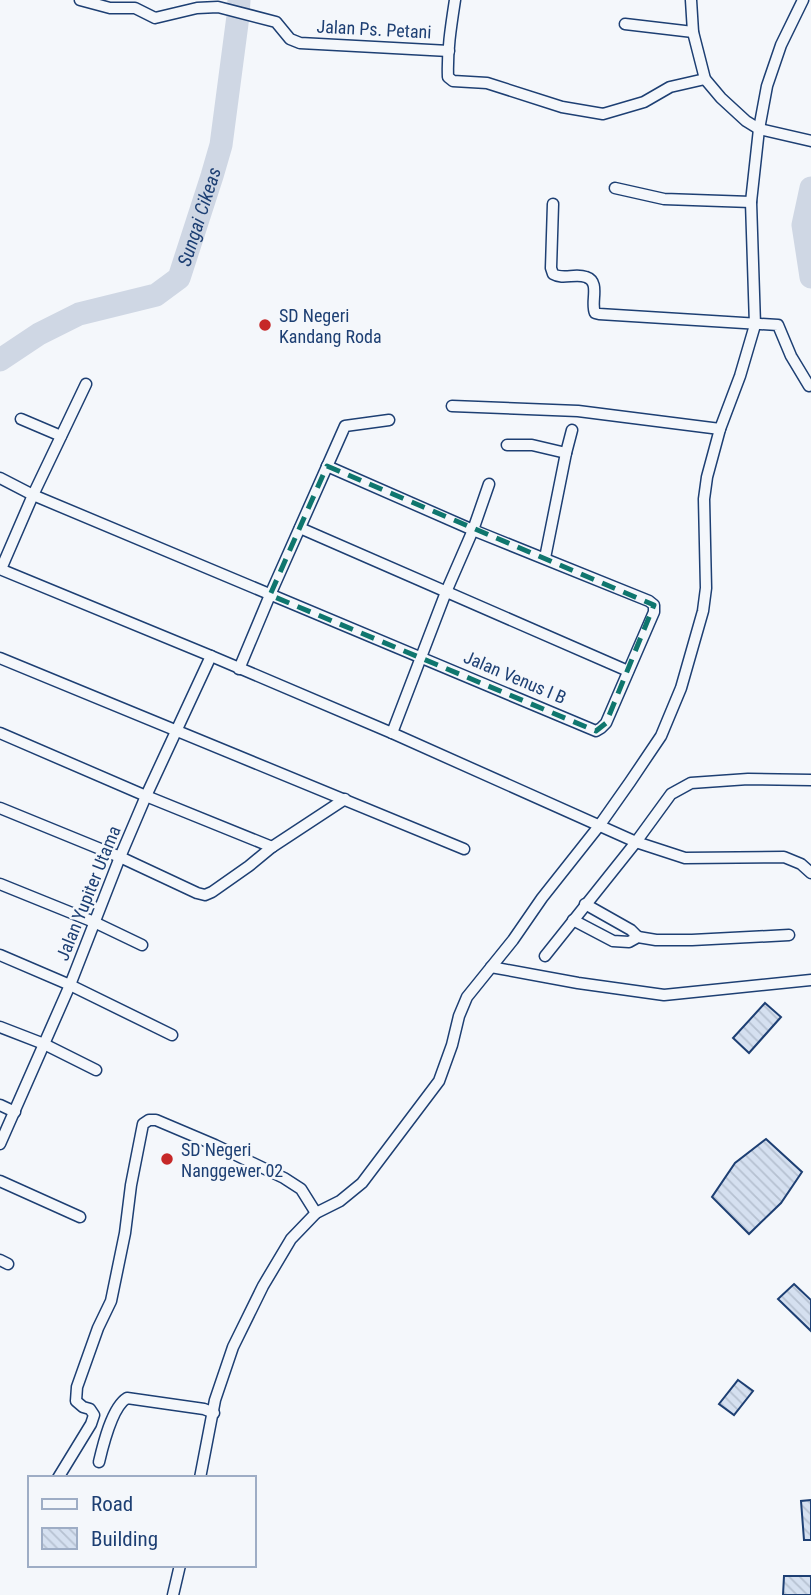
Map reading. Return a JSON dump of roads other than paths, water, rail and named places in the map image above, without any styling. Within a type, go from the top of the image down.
[{"type":"street","name":"Jalan Ps. Petani","points":[[80,0],[110,8],[135,8],[155,18],[197,8],[218,7],[276,22],[290,39],[300,43],[449,51]]},
{"type":"street","points":[[455,0],[448,77],[453,80],[486,83],[562,107],[603,114],[644,102],[670,87],[705,79]]},
{"type":"street","points":[[691,0],[693,32],[705,79],[721,98],[759,129],[811,141]]},
{"type":"street","points":[[200,1476],[220,1380],[263,1286],[291,1239],[316,1213],[340,1201],[362,1183],[439,1081],[467,997],[599,826],[661,736],[681,688],[703,611],[706,588],[704,499],[707,477],[755,325],[751,202],[759,129],[767,86],[781,45],[803,0]]},
{"type":"street","points":[[625,24],[693,32]]},
{"type":"street","points":[[615,188],[664,198],[751,202]]},
{"type":"street","points":[[553,204],[553,274],[586,277],[593,282],[595,313],[776,325],[809,386]]},
{"type":"street","points":[[86,384],[0,569],[392,733],[636,842],[685,858],[784,857],[801,864],[811,873]]},
{"type":"street","points":[[452,406],[578,411],[720,429]]},
{"type":"street","points":[[21,419],[61,436]]},
{"type":"street","points":[[239,669],[345,426],[389,420]]},
{"type":"street","points":[[545,558],[572,430]]},
{"type":"street","points":[[507,445],[531,445],[566,453]]},
{"type":"street","points":[[300,528],[628,671],[654,612],[654,605],[649,601],[473,530],[327,466]]},
{"type":"street","name":"Jalan Venus I B","points":[[0,478],[33,495],[596,731],[606,723],[628,671]]},
{"type":"street","points":[[392,733],[489,484]]},
{"type":"street","name":"Jalan Yupiter Utama","points":[[0,1144],[70,985],[146,796],[211,656]]},
{"type":"street","points":[[0,658],[464,849]]},
{"type":"street","points":[[0,733],[272,847]]},
{"type":"street","points":[[545,956],[671,794],[691,783],[748,779],[811,780]]},
{"type":"street","points":[[0,808],[205,895],[345,799]]},
{"type":"street","points":[[0,884],[94,922],[142,945]]},
{"type":"street","points":[[585,904],[631,930],[638,937],[656,940],[789,935]]},
{"type":"street","points":[[573,920],[613,941],[629,942],[638,937]]},
{"type":"street","points":[[0,955],[70,985],[172,1035]]},
{"type":"street","points":[[491,967],[664,995],[811,980]]},
{"type":"street","points":[[0,1027],[44,1044],[96,1070]]},
{"type":"street","points":[[0,1105],[15,1112]]},
{"type":"street","points":[[59,1476],[94,1415],[90,1409],[76,1401],[76,1387],[111,1301],[143,1124],[156,1120],[284,1178],[301,1189],[316,1213]]},
{"type":"street","points":[[0,1181],[80,1217]]},
{"type":"street","points":[[99,1462],[120,1403],[127,1398],[204,1409],[214,1413]]},
{"type":"street","points":[[173,1595],[180,1567]]},
{"type":"waterway","name":"Sungai Cikeas","points":[[0,360],[39,334],[79,314],[156,295],[179,278],[221,145],[239,0]]},
{"type":"waterway","points":[[811,188],[803,225],[811,277]]},
{"type":"place","name":"SD Negeri Kandang Roda","points":[[265,325]]},
{"type":"place","name":"SD Negeri Nanggewer 02","points":[[167,1159]]}]
